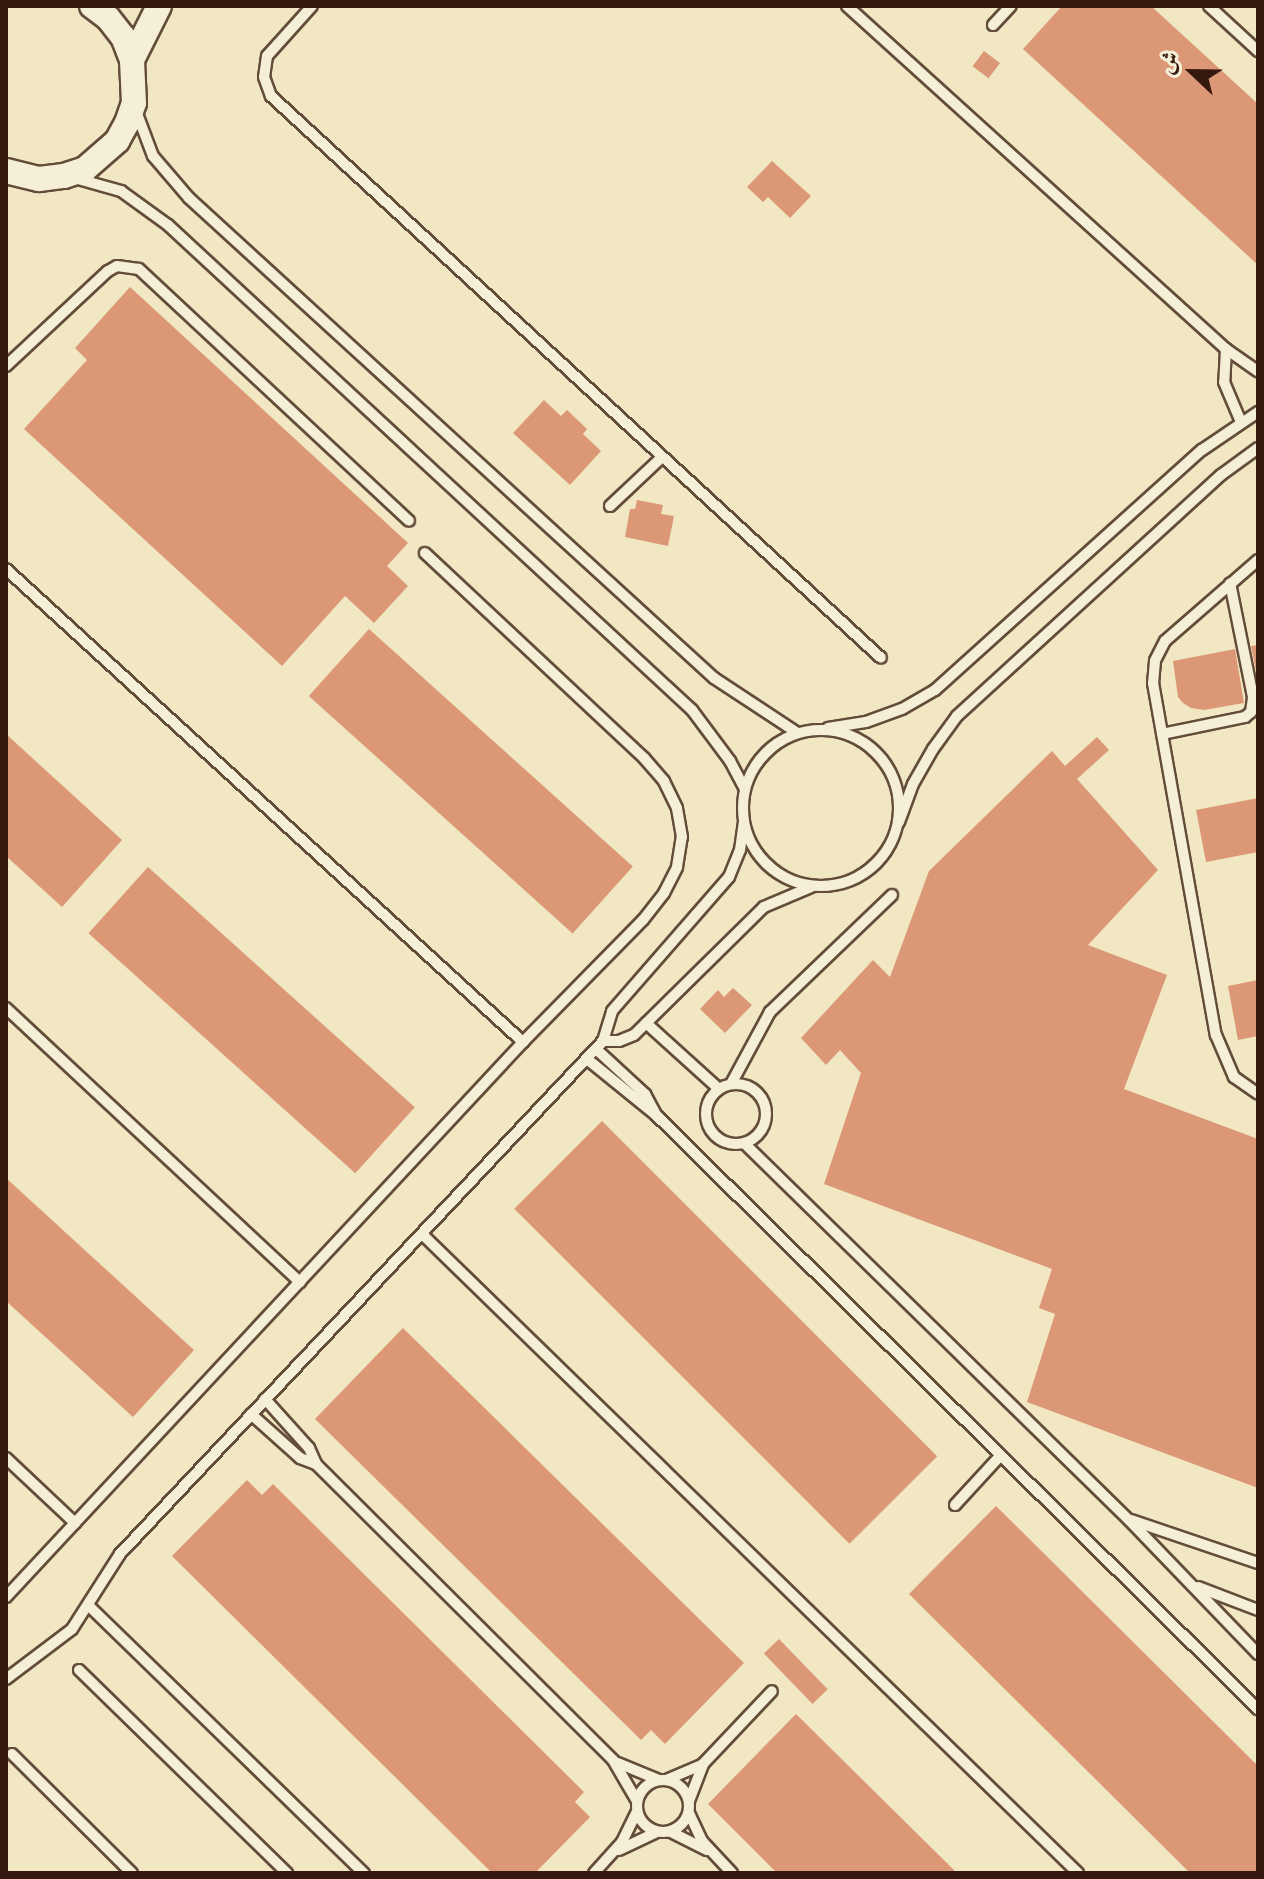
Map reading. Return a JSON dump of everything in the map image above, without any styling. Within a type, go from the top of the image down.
[{"type":"street","points":[[8,174],[39,179],[85,169],[109,149],[127,123],[134,103],[132,60],[123,37],[108,18],[92,6]]},
{"type":"street","points":[[132,60],[159,6]]},
{"type":"lane","points":[[312,6],[267,56],[264,77],[271,96],[881,658]]},
{"type":"lane","points":[[847,6],[1226,349],[1258,371]]},
{"type":"lane","points":[[993,25],[1011,6]]},
{"type":"lane","points":[[1209,6],[1258,51]]},
{"type":"lane","points":[[134,103],[153,156],[189,198],[714,678],[796,732]]},
{"type":"lane","points":[[64,176],[121,191],[168,225],[692,710],[730,761],[745,789]]},
{"type":"lane","points":[[6,366],[108,271],[117,266],[139,269],[409,521]]},
{"type":"lane","points":[[1226,349],[1224,382],[1241,422]]},
{"type":"lane","points":[[6,1679],[60,1641],[88,1605],[120,1554],[600,1045],[612,1011],[729,877],[740,850],[745,789],[755,765],[773,745],[796,732],[866,722],[902,709],[935,690],[1202,450],[1258,412]]},
{"type":"lane","points":[[744,822],[752,845],[768,866],[789,880],[814,886],[843,884],[869,871],[889,849],[913,784],[957,716],[1221,475],[1258,448]]},
{"type":"lane","points":[[610,506],[662,457]]},
{"type":"lane","points":[[6,1597],[523,1042],[643,920],[664,893],[677,867],[682,837],[677,808],[664,781],[644,758],[425,553]]},
{"type":"lane","points":[[1258,560],[1165,641],[1155,661],[1153,683],[1216,1035],[1234,1077],[1258,1094]]},
{"type":"lane","points":[[6,569],[523,1042]]},
{"type":"lane","points":[[1162,734],[1245,717],[1251,712],[1253,697],[1230,583]]},
{"type":"lane","points":[[828,728],[860,738],[884,759],[898,789],[899,822]]},
{"type":"lane","points":[[600,1045],[634,1035],[764,907],[814,886]]},
{"type":"lane","points":[[731,1084],[770,1012],[892,895]]},
{"type":"lane","points":[[6,1008],[300,1282]]},
{"type":"lane","points":[[646,1023],[719,1089]]},
{"type":"lane","points":[[600,1045],[645,1094],[656,1115]]},
{"type":"lane","points":[[587,1059],[656,1115],[1258,1709]]},
{"type":"lane","points":[[745,1144],[764,1127],[764,1101],[756,1090],[744,1084],[731,1084],[719,1089],[706,1110],[707,1122],[721,1141],[745,1144],[1129,1520],[1258,1654]]},
{"type":"lane","points":[[422,1234],[1078,1873]]},
{"type":"lane","points":[[265,1399],[309,1448],[316,1464],[613,1760],[637,1806],[641,1821],[657,1832]]},
{"type":"lane","points":[[251,1414],[300,1458],[316,1464]]},
{"type":"lane","points":[[955,1505],[1000,1456]]},
{"type":"lane","points":[[6,1458],[75,1523]]},
{"type":"lane","points":[[1129,1520],[1258,1563]]},
{"type":"lane","points":[[1192,1585],[1258,1610]]},
{"type":"lane","points":[[88,1605],[364,1873]]},
{"type":"lane","points":[[79,1670],[287,1873]]},
{"type":"lane","points":[[732,1873],[694,1828],[689,1801],[703,1764],[772,1691]]},
{"type":"lane","points":[[12,1754],[132,1873]]},
{"type":"lane","points":[[613,1760],[685,1791],[689,1801]]},
{"type":"lane","points":[[594,1873],[611,1856],[631,1827],[641,1791],[703,1764]]},
{"type":"lane","points":[[671,1832],[685,1821],[689,1813]]},
{"type":"lane","points":[[611,1856],[657,1832],[671,1832],[712,1853]]},
{"type":"building","points":[[1062,6],[1151,6],[1258,104],[1258,265],[1023,49]]},
{"type":"building","points":[[984,51],[1000,63],[989,78],[973,66]]},
{"type":"building","points":[[772,161],[811,196],[790,218],[768,197],[763,202],[747,187]]},
{"type":"building","points":[[130,287],[408,543],[387,566],[408,586],[374,623],[345,596],[282,666],[24,429],[87,360],[75,348]]},
{"type":"building","points":[[544,400],[561,416],[567,410],[587,429],[583,434],[601,451],[570,485],[513,433]]},
{"type":"building","points":[[637,500],[663,505],[661,514],[674,516],[668,546],[625,537],[630,509],[635,509]]},
{"type":"building","points":[[369,629],[633,867],[573,933],[309,696]]},
{"type":"building","points":[[1258,645],[1258,681],[1251,646]]},
{"type":"building","points":[[1235,649],[1244,703],[1204,710],[1183,703],[1178,697],[1173,661]]},
{"type":"building","points":[[6,734],[122,840],[62,907],[6,856]]},
{"type":"building","points":[[1097,737],[1109,750],[1077,779],[1158,870],[1088,945],[1167,975],[1124,1089],[1258,1139],[1258,1488],[1027,1402],[1055,1314],[1039,1308],[1052,1269],[824,1184],[861,1073],[840,1050],[826,1065],[801,1038],[873,960],[890,977],[929,871],[1052,751],[1065,766]]},
{"type":"building","points":[[1258,798],[1258,852],[1206,862],[1196,810]]},
{"type":"building","points":[[148,867],[415,1107],[355,1173],[88,933]]},
{"type":"building","points":[[1258,980],[1258,1036],[1238,1040],[1228,986]]},
{"type":"building","points":[[733,988],[752,1005],[725,1033],[700,1009],[718,990],[724,997]]},
{"type":"building","points":[[602,1121],[937,1456],[849,1544],[514,1209]]},
{"type":"building","points":[[6,1178],[194,1350],[133,1417],[6,1301]]},
{"type":"building","points":[[403,1328],[744,1663],[665,1744],[651,1730],[641,1740],[315,1419]]},
{"type":"building","points":[[247,1480],[262,1495],[273,1484],[584,1792],[575,1802],[590,1817],[535,1873],[492,1873],[172,1556]]},
{"type":"building","points":[[996,1506],[1258,1766],[1258,1873],[1190,1873],[909,1594]]},
{"type":"building","points":[[779,1639],[828,1689],[813,1704],[764,1654]]},
{"type":"building","points":[[796,1714],[957,1873],[777,1873],[708,1804]]}]
